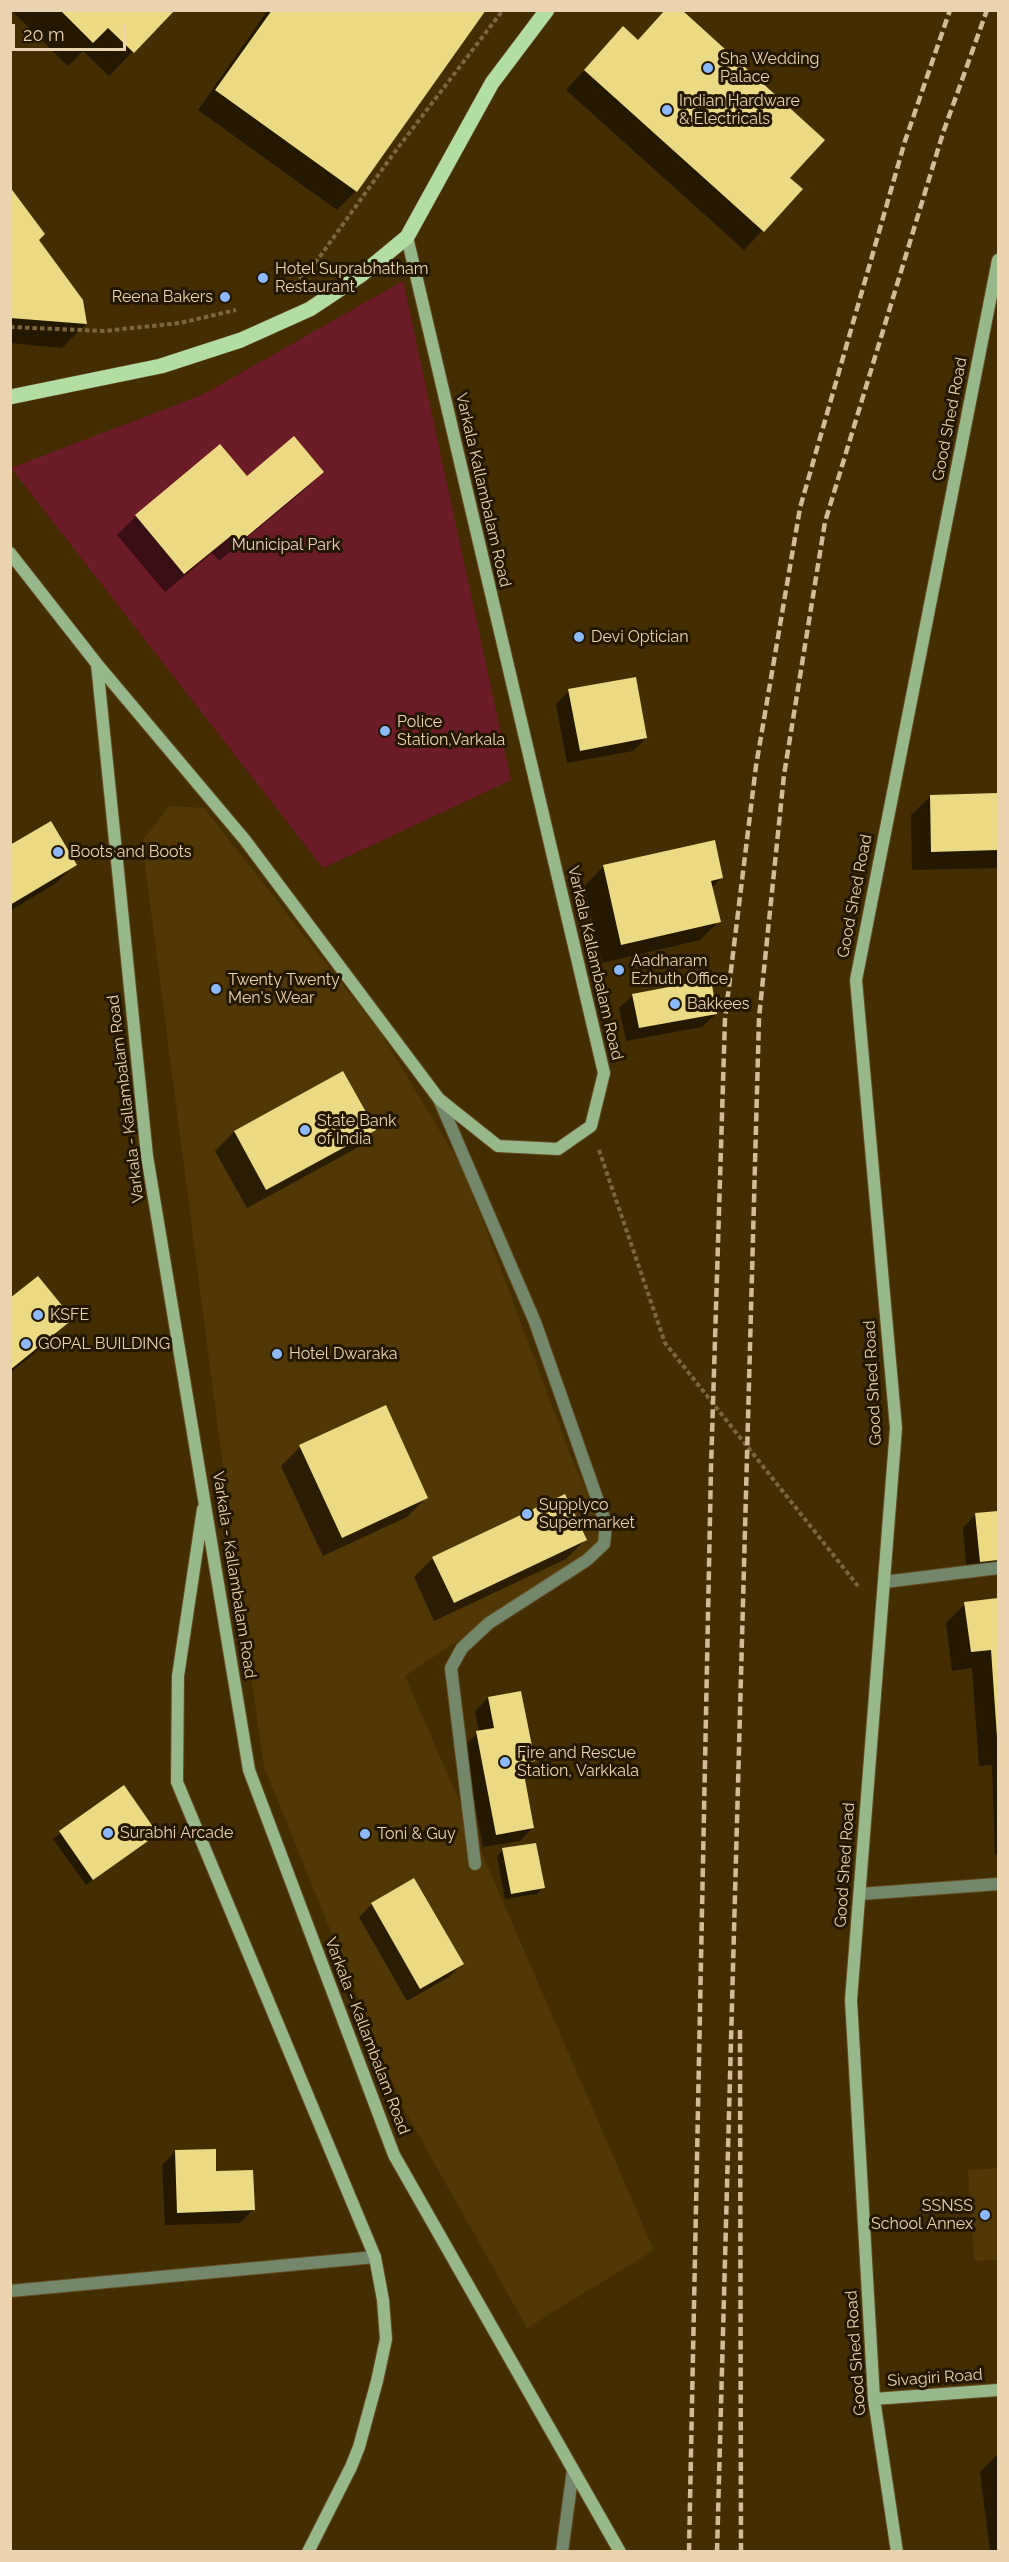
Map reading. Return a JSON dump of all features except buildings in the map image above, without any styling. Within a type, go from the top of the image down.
[{"type":"main road","points":[[10,397],[161,366],[241,340],[310,309],[361,275],[406,237],[492,83],[546,10]]},
{"type":"main road","name":"Varkala Kallambalam Road","points":[[406,237],[604,1073],[591,1126]]},
{"type":"main road","name":"Good Shed Road","points":[[897,2552],[873,2399],[851,2000],[896,1428],[856,980],[999,260]]},
{"type":"main road","points":[[10,553],[97,664],[245,840],[439,1099],[498,1146],[558,1149],[591,1126]]},
{"type":"main road","name":"Varkala - Kallambalam Road","points":[[97,664],[147,1156],[249,1770],[390,2144],[620,2552]]},
{"type":"main road","points":[[205,1496],[178,1676],[177,1782],[375,2258],[383,2300],[386,2339],[377,2381],[351,2467],[308,2552]]},
{"type":"main road","name":"Sivagiri Road","points":[[873,2399],[999,2390]]},
{"type":"street","points":[[439,1099],[535,1322],[606,1524],[604,1544],[587,1560],[489,1623],[462,1648],[450,1668],[475,1864]]},
{"type":"street","points":[[884,1582],[999,1568]]},
{"type":"street","points":[[860,1893],[999,1884]]},
{"type":"street","points":[[10,2291],[375,2258]]},
{"type":"street","points":[[562,2552],[573,2470]]},
{"type":"path","points":[[290,289],[316,262],[394,153],[503,10]]},
{"type":"path","points":[[10,327],[104,331],[180,323],[245,308]]},
{"type":"path","points":[[591,1126],[665,1343],[881,1616]]},
{"type":"shaded area","points":[[169,806],[204,808],[381,1033],[464,1171],[572,1459],[609,1540],[405,1676],[654,2250],[527,2328],[401,2104],[264,1767],[239,1592],[142,842]]},
{"type":"shaded area","name":"SSNSS School Annex","points":[[998,2168],[998,2260],[974,2261],[968,2170]]},
{"type":"green space","name":"Municipal Park","points":[[403,281],[511,780],[323,868],[11,468],[202,395]]},
{"type":"railway","points":[[689,2552],[711,1468],[725,1019],[756,766],[800,508],[905,141],[950,10]]},
{"type":"railway","points":[[717,2552],[759,1018],[784,775],[825,522],[943,133],[987,10]]},
{"type":"railway","points":[[740,2030],[741,2552]]},
{"type":"place","name":"Sha Wedding Palace","points":[[708,68]]},
{"type":"place","name":"Indian Hardware & Electricals","points":[[667,110]]},
{"type":"place","name":"Hotel Suprabhatham Restaurant","points":[[263,278]]},
{"type":"place","name":"Reena Bakers","points":[[225,297]]},
{"type":"place","name":"Devi Optician","points":[[579,637]]},
{"type":"place","name":"Police Station,Varkala","points":[[385,731]]},
{"type":"place","name":"Boots and Boots","points":[[58,852]]},
{"type":"place","name":"Aadharam Ezhuth Office","points":[[619,970]]},
{"type":"place","name":"Twenty Twenty Men's Wear","points":[[216,989]]},
{"type":"place","name":"Bakkees","points":[[675,1004]]},
{"type":"place","name":"State Bank of India","points":[[305,1130]]},
{"type":"place","name":"KSFE","points":[[38,1315]]},
{"type":"place","name":"GOPAL BUILDING","points":[[26,1344]]},
{"type":"place","name":"Hotel Dwaraka","points":[[277,1354]]},
{"type":"place","name":"Supplyco Supermarket","points":[[527,1514]]},
{"type":"place","name":"Fire and Rescue Station, Varkkala","points":[[505,1762]]},
{"type":"place","name":"Surabhi Arcade","points":[[108,1833]]},
{"type":"place","name":"Toni & Guy","points":[[365,1834]]},
{"type":"place","name":"SSNSS School Annex","points":[[985,2215]]}]
